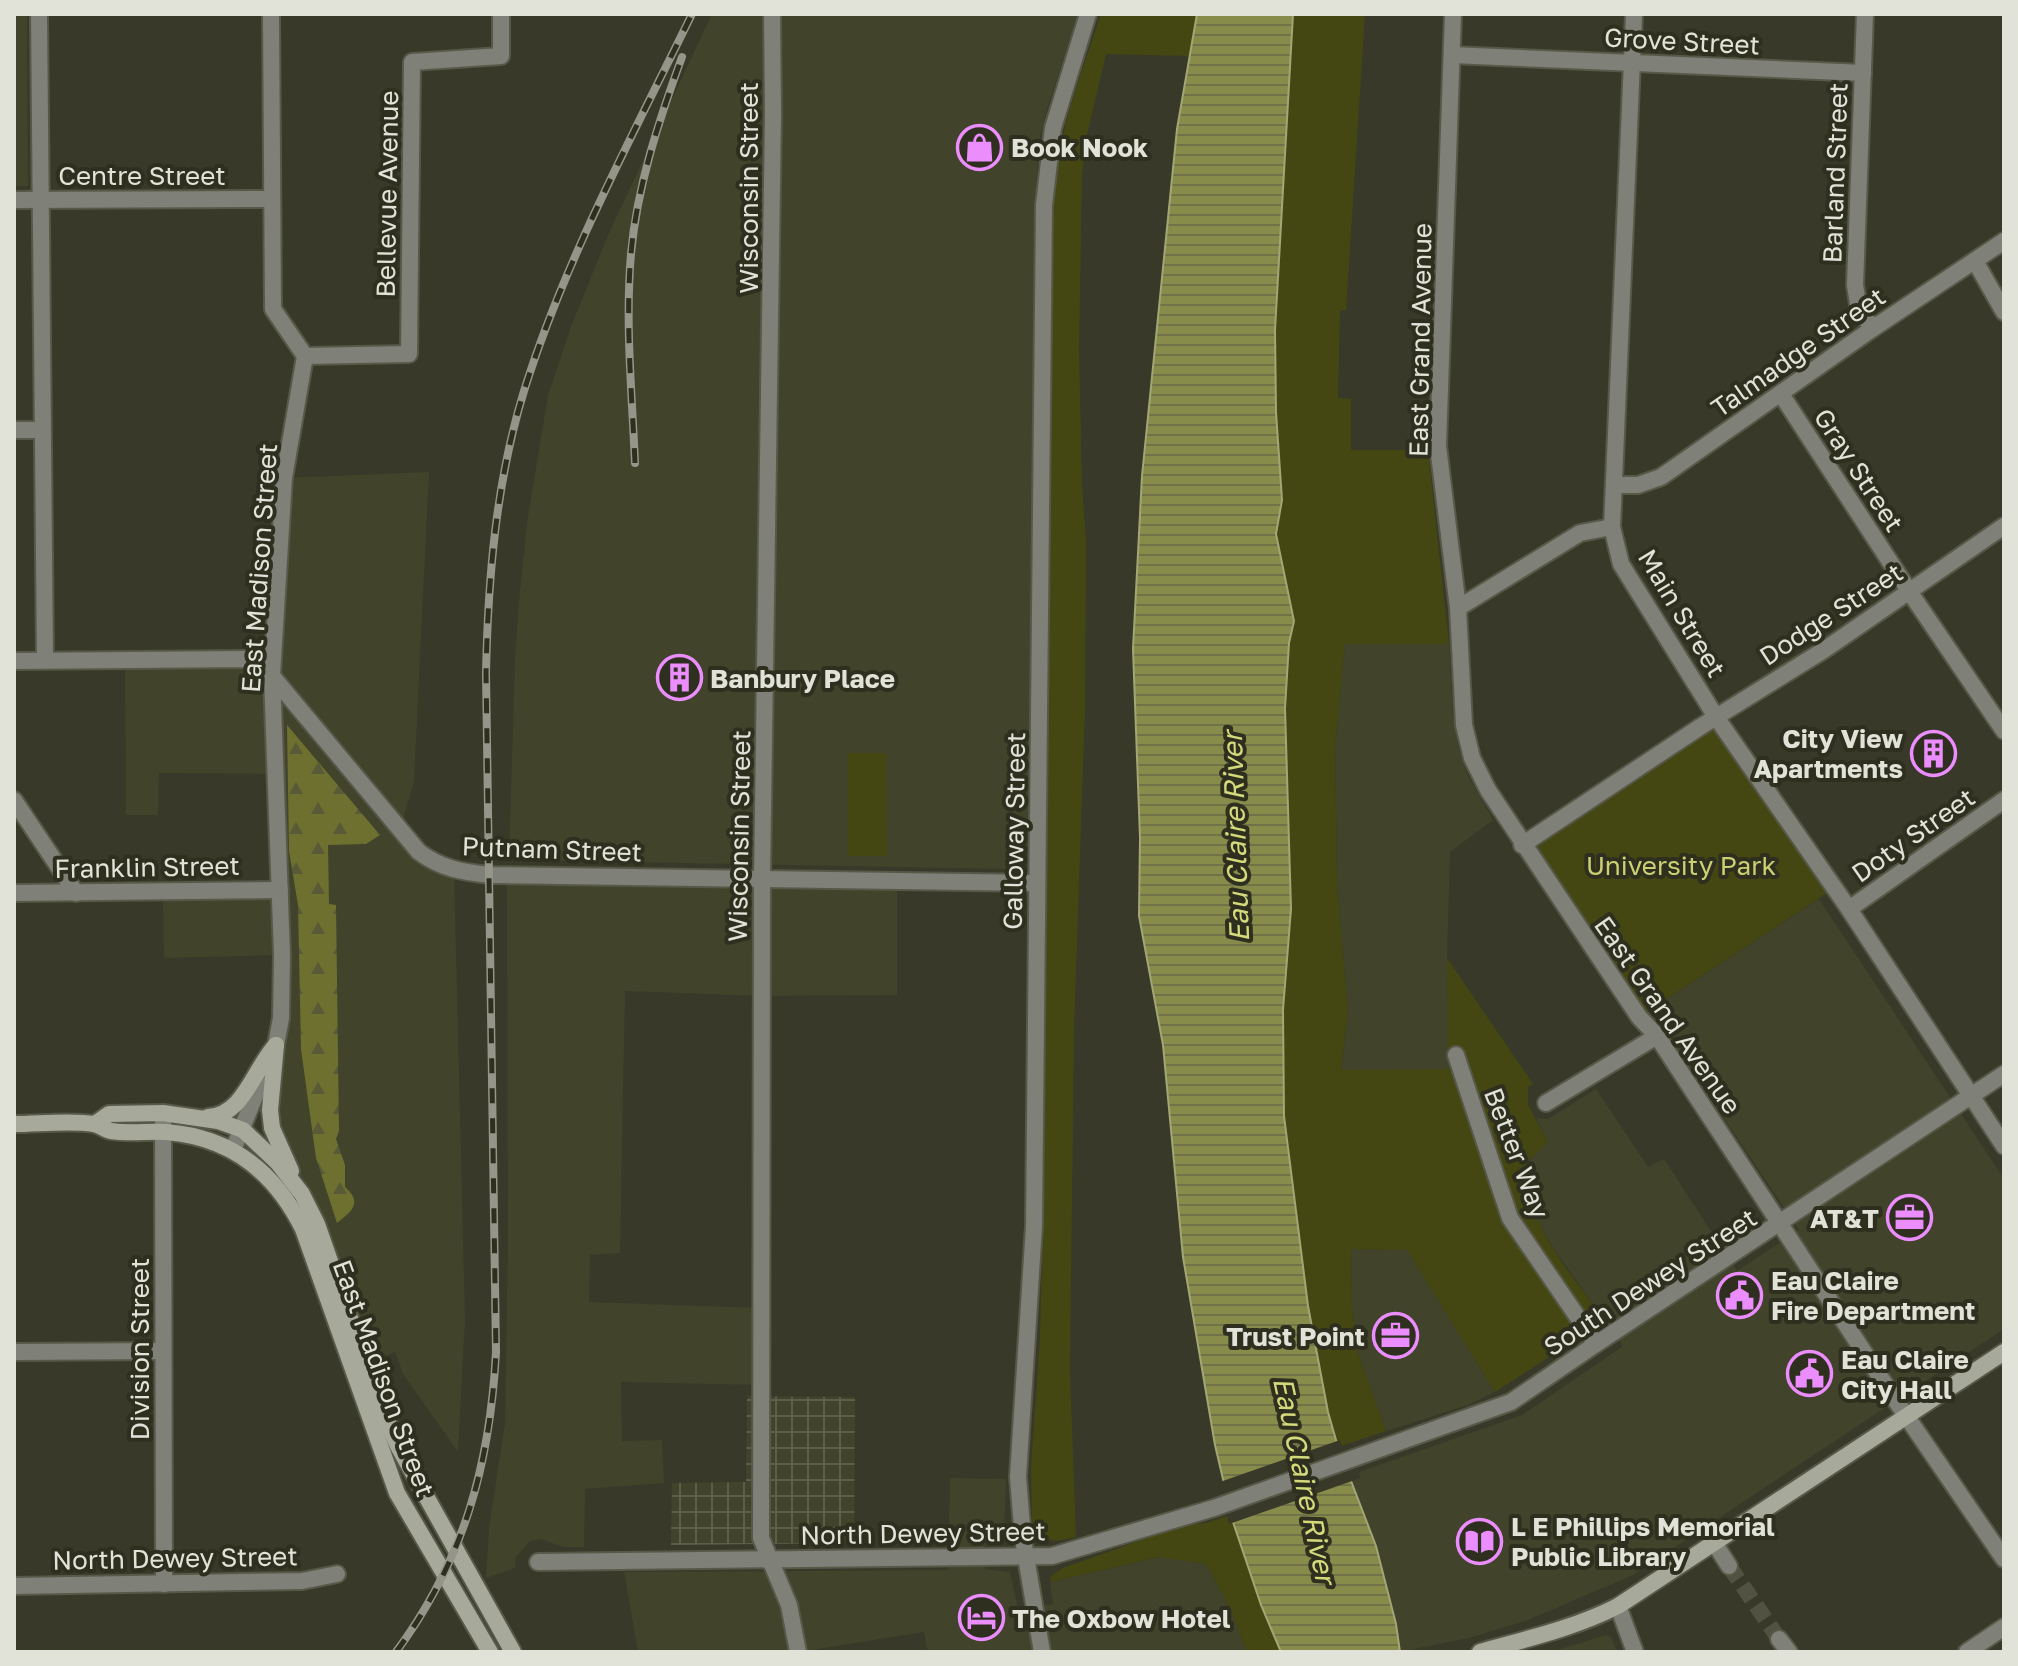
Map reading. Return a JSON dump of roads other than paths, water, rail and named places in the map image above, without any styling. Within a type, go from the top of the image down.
[{"type":"main road","points":[[95,1124],[109,1114],[218,1116],[235,1106],[264,1058],[276,1045]]},
{"type":"main road","points":[[276,1045],[270,1110],[272,1128],[302,1194]]},
{"type":"main road","points":[[194,1116],[243,1130]]},
{"type":"main road","points":[[14,1124],[95,1124],[110,1131],[191,1134],[214,1140],[233,1150]]},
{"type":"main road","name":"East Madison Street","points":[[243,1130],[278,1163],[302,1194],[317,1224],[381,1407],[398,1446],[513,1652]]},
{"type":"main road","name":"East Madison Street","points":[[233,1150],[268,1177],[291,1204],[303,1229],[397,1493],[490,1652]]},
{"type":"main road","points":[[1480,1652],[1539,1636],[1618,1606],[2004,1352]]},
{"type":"street","points":[[39,14],[45,660]]},
{"type":"street","points":[[271,14],[273,309],[305,356]]},
{"type":"street","name":"Bellevue Avenue","points":[[305,356],[409,354],[412,62],[501,56],[501,14]]},
{"type":"street","name":"Wisconsin Street","points":[[772,14],[762,879],[761,1538],[789,1605],[798,1652]]},
{"type":"street","name":"Galloway Street","points":[[1042,1652],[1026,1558],[1018,1477],[1034,1226],[1044,205],[1053,128],[1088,14]]},
{"type":"street","name":"East Grand Avenue","points":[[1453,14],[1438,446],[1458,608],[1464,725],[1472,758],[1522,845],[1639,1017],[1657,1036],[1907,1418],[2004,1559]]},
{"type":"street","name":"Main Street","points":[[1634,14],[1612,527],[1621,564],[1716,717],[1849,909],[2004,1146]]},
{"type":"street","name":"Barland Street","points":[[1865,14],[1855,285],[1858,304],[1872,329]]},
{"type":"street","name":"Grove Street","points":[[1452,55],[1863,73]]},
{"type":"street","name":"Centre Street","points":[[14,200],[270,199]]},
{"type":"street","name":"Talmadge Street","points":[[1614,485],[1638,485],[1661,477],[2004,241]]},
{"type":"street","points":[[1975,261],[2004,312]]},
{"type":"street","name":"East Madison Street","points":[[233,1150],[276,1045],[282,1000],[272,676],[284,478],[305,356]]},
{"type":"street","name":"Gray Street","points":[[1781,394],[2004,731]]},
{"type":"street","points":[[14,430],[41,430]]},
{"type":"street","name":"Dodge Street","points":[[1522,845],[1824,650],[2004,526]]},
{"type":"street","points":[[1458,608],[1580,533],[1612,527]]},
{"type":"street","name":"Putnam Street","points":[[14,661],[246,659],[272,676],[411,845],[435,864],[454,871],[490,875],[1037,883]]},
{"type":"street","points":[[14,800],[76,893]]},
{"type":"street","name":"Doty Street","points":[[1849,909],[2004,800]]},
{"type":"street","name":"Franklin Street","points":[[14,893],[280,890]]},
{"type":"street","points":[[1546,1103],[1657,1036]]},
{"type":"street","name":"Better Way","points":[[1456,1055],[1510,1218],[1596,1344]]},
{"type":"street","name":"South Dewey Street","points":[[1297,1479],[1511,1402],[2004,1074]]},
{"type":"street","name":"Division Street","points":[[163,1113],[164,1584]]},
{"type":"street","points":[[14,1352],[163,1351]]},
{"type":"street","name":"North Dewey Street","points":[[538,1562],[1052,1556],[1214,1508],[1297,1479]]},
{"type":"street","points":[[1715,1544],[1729,1566]]},
{"type":"street","name":"North Dewey Street","points":[[14,1586],[302,1581],[337,1574]]},
{"type":"street","points":[[1618,1606],[1635,1652]]},
{"type":"street","points":[[1967,1652],[2004,1627]]},
{"type":"water","name":"Eau Claire River","points":[[1197,14],[1293,14],[1275,330],[1282,500],[1276,534],[1294,621],[1289,643],[1285,708],[1291,909],[1283,1010],[1284,1116],[1308,1306],[1328,1412],[1376,1546],[1400,1652],[1281,1652],[1261,1605],[1233,1522],[1215,1445],[1183,1257],[1163,1045],[1139,916],[1140,838],[1133,649],[1142,476],[1177,129]]},
{"type":"tunnel","points":[[1729,1566],[1779,1639]]},
{"type":"railway","points":[[396,1652],[420,1617],[456,1546],[480,1472],[493,1394],[496,1352],[486,673],[489,602],[500,495],[514,425],[559,294],[692,14]]},
{"type":"railway","points":[[635,463],[629,332],[631,254],[644,178],[682,57]]},
{"type":"place","name":"Book Nook","points":[[980,147]]},
{"type":"place","name":"Banbury Place","points":[[679,678]]},
{"type":"place","name":"City View Apartments","points":[[1934,753]]},
{"type":"place","name":"AT&T","points":[[1910,1218]]},
{"type":"place","name":"Eau Claire Fire Department","points":[[1740,1295]]},
{"type":"place","name":"Trust Point","points":[[1396,1336]]},
{"type":"place","name":"Eau Claire City Hall","points":[[1810,1374]]},
{"type":"place","name":"L E Phillips Memorial Public Library","points":[[1480,1541]]},
{"type":"place","name":"The Oxbow Hotel","points":[[981,1618]]},
{"type":"park label","name":"University Park","points":[[1681,865]]}]
